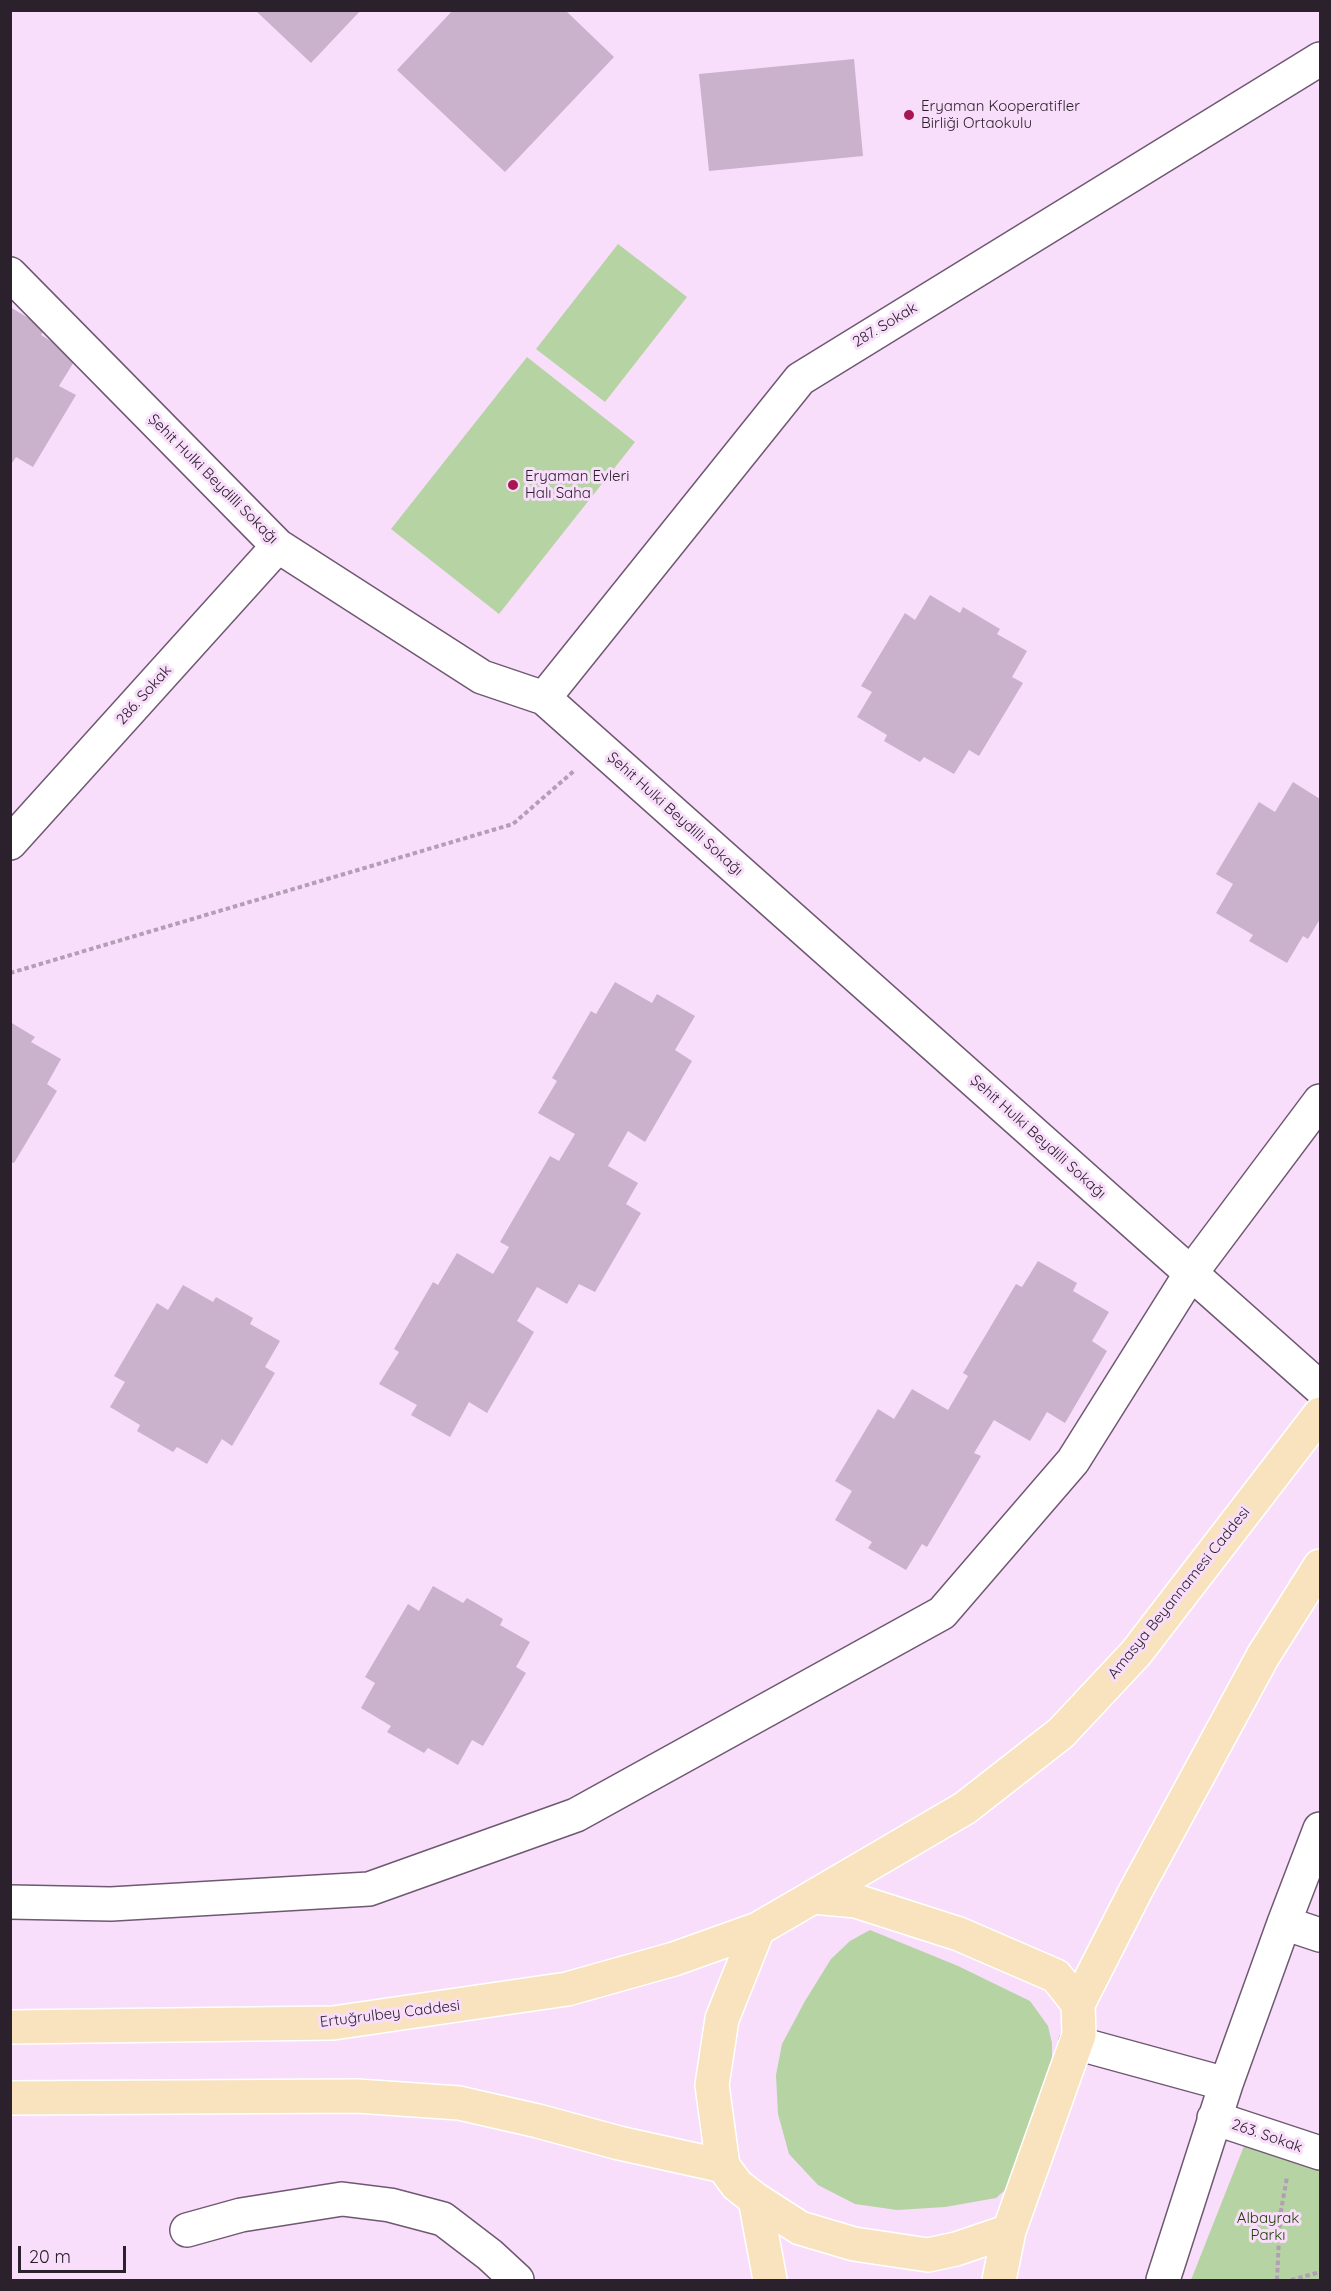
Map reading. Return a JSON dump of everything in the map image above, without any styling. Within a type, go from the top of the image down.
[{"type":"main road","name":"Amasya Beyannamesi Caddesi","points":[[758,1929],[965,1808],[1061,1732],[1136,1653],[1320,1414]]},
{"type":"main road","points":[[999,2280],[1009,2231],[1079,2035],[1078,2004],[1136,1890],[1263,1656],[1320,1566]]},
{"type":"main road","points":[[813,1897],[856,1900],[959,1934],[1056,1976],[1078,2004]]},
{"type":"main road","points":[[758,1929],[722,2019],[712,2085],[723,2166],[737,2185],[800,2228],[854,2244],[928,2255],[956,2249],[1009,2231]]},
{"type":"main road","name":"Ertuğrulbey Caddesi","points":[[10,2027],[344,2022],[567,1989],[674,1959],[758,1929]]},
{"type":"main road","points":[[10,2098],[357,2096],[459,2103],[723,2166]]},
{"type":"main road","points":[[755,2199],[770,2280]]},
{"type":"street","name":"287. Sokak","points":[[544,698],[800,379],[1320,59]]},
{"type":"street","name":"Şehit Hulki Beydilli Sokağı","points":[[10,274],[278,546],[482,677],[544,698],[1320,1388]]},
{"type":"street","name":"286. Sokak","points":[[10,843],[278,546]]},
{"type":"street","points":[[10,1902],[111,1904],[369,1889],[576,1815],[942,1613],[1073,1461],[1191,1272],[1320,1101]]},
{"type":"street","points":[[1163,2280],[1214,2118],[1320,1829]]},
{"type":"street","points":[[1284,1923],[1320,1935]]},
{"type":"street","points":[[1076,2043],[1226,2084]]},
{"type":"street","name":"263. Sokak","points":[[1214,2118],[1307,2149]]},
{"type":"street","points":[[187,2230],[241,2215],[342,2199],[390,2205],[443,2219],[490,2255],[517,2280]]},
{"type":"path","points":[[10,973],[513,824],[600,748]]},
{"type":"path","points":[[1276,2280],[1280,2216],[1307,2149]]},
{"type":"path","points":[[1291,2280],[1320,2272]]},
{"type":"green space","points":[[618,244],[687,297],[605,402],[536,349]]},
{"type":"green space","name":"Eryaman Evleri Halı Saha","points":[[527,357],[635,442],[499,614],[391,529]]},
{"type":"green space","points":[[870,1930],[958,1966],[1030,2001],[1048,2026],[1052,2043],[1052,2064],[1014,2182],[996,2198],[945,2207],[897,2210],[855,2204],[818,2185],[789,2154],[778,2114],[776,2075],[782,2044],[831,1959],[850,1941]]},
{"type":"green space","name":"Albayrak Parkı","points":[[1246,2141],[1320,2168],[1320,2280],[1191,2280]]},
{"type":"building","points":[[255,10],[361,10],[311,63]]},
{"type":"building","points":[[453,10],[565,10],[614,57],[505,172],[397,70]]},
{"type":"building","points":[[854,59],[863,156],[709,171],[699,74]]},
{"type":"building","points":[[10,307],[45,328],[41,335],[77,357],[59,386],[76,395],[33,467],[16,457],[10,466]]},
{"type":"building","points":[[930,595],[960,613],[963,607],[1000,629],[997,634],[1027,651],[1012,677],[1023,683],[979,756],[969,750],[954,774],[924,757],[920,762],[884,741],[887,735],[857,717],[872,692],[861,686],[905,613],[915,620]]},
{"type":"building","points":[[1293,782],[1320,799],[1320,919],[1308,939],[1303,936],[1287,963],[1249,941],[1253,935],[1216,913],[1233,884],[1216,874],[1259,802],[1275,812]]},
{"type":"building","points":[[615,982],[652,1003],[657,994],[695,1016],[675,1050],[692,1061],[645,1142],[628,1131],[608,1166],[638,1183],[626,1204],[641,1213],[595,1292],[579,1284],[567,1304],[537,1287],[517,1321],[534,1332],[487,1413],[469,1402],[450,1437],[411,1415],[417,1405],[379,1384],[399,1352],[394,1349],[433,1282],[438,1285],[457,1253],[493,1274],[509,1247],[500,1242],[550,1156],[559,1161],[575,1134],[538,1113],[557,1081],[552,1078],[591,1011],[596,1014]]},
{"type":"building","points":[[10,1022],[35,1037],[31,1042],[61,1059],[47,1084],[57,1091],[14,1163],[10,1162]]},
{"type":"building","points":[[1038,1261],[1077,1283],[1073,1291],[1109,1312],[1092,1341],[1107,1351],[1065,1423],[1047,1412],[1030,1441],[994,1420],[974,1453],[981,1456],[927,1547],[922,1544],[906,1570],[868,1548],[872,1542],[835,1520],[852,1491],[835,1481],[878,1409],[894,1419],[912,1389],[948,1410],[968,1376],[963,1373],[1016,1284],[1022,1287]]},
{"type":"building","points":[[183,1285],[213,1302],[216,1297],[253,1318],[250,1324],[280,1341],[265,1367],[275,1373],[232,1446],[222,1439],[207,1464],[177,1447],[173,1452],[137,1431],[140,1425],[110,1407],[125,1382],[114,1376],[157,1303],[168,1310]]},
{"type":"building","points":[[433,1586],[463,1603],[467,1598],[503,1619],[500,1625],[530,1642],[516,1667],[526,1673],[483,1746],[472,1740],[458,1765],[428,1748],[424,1753],[387,1732],[391,1726],[361,1708],[375,1683],[365,1677],[408,1604],[419,1611]]},
{"type":"place","name":"Eryaman Kooperatifler Birliği Ortaokulu","points":[[909,115]]},
{"type":"place","name":"Eryaman Evleri Halı Saha","points":[[513,485]]}]
